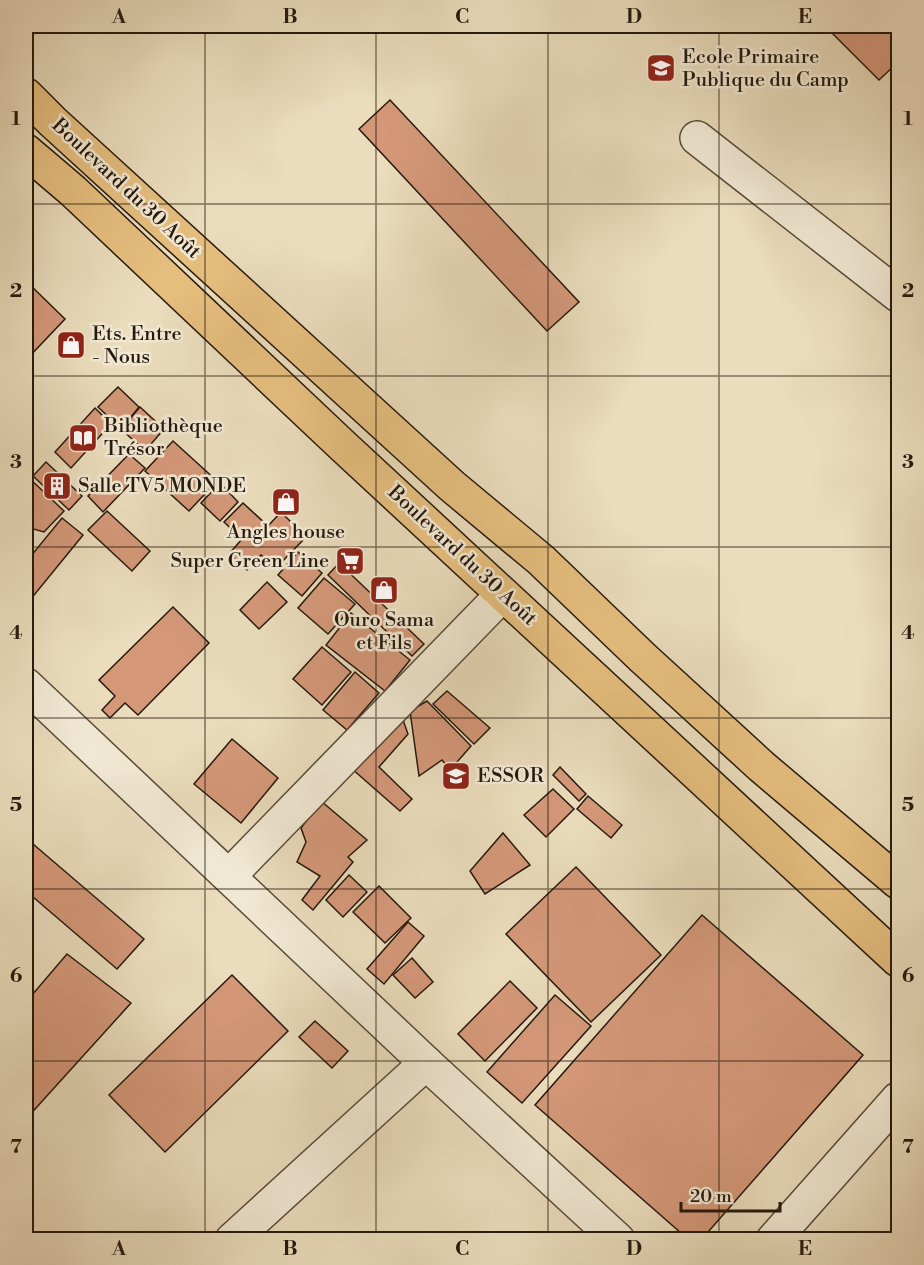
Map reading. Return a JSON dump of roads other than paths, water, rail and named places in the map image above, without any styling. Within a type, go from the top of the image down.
[{"type":"highway","name":"Boulevard du 30 Août","points":[[26,94],[79,146],[426,462],[541,560],[761,766],[898,882]]},
{"type":"highway","name":"Boulevard du 30 Août","points":[[26,151],[73,191],[502,595],[898,960]]},
{"type":"street","points":[[697,138],[898,295]]},
{"type":"street","points":[[229,876],[502,595]]},
{"type":"street","points":[[26,685],[426,1063],[618,1239]]},
{"type":"street","points":[[232,1239],[426,1063]]},
{"type":"street","points":[[773,1239],[898,1099]]},
{"type":"place","name":"Ecole Primaire Publique du Camp","points":[[661,68]]},
{"type":"place","name":"Ets. Entre - Nous","points":[[71,345]]},
{"type":"place","name":"Bibliothèque Trésor","points":[[83,438]]},
{"type":"place","name":"Salle TV5 MONDE","points":[[57,486]]},
{"type":"place","name":"Angles house","points":[[286,502]]},
{"type":"place","name":"Super Green Line","points":[[350,561]]},
{"type":"place","name":"Ouro Sama et Fils","points":[[384,590]]},
{"type":"place","name":"ESSOR","points":[[456,776]]}]
